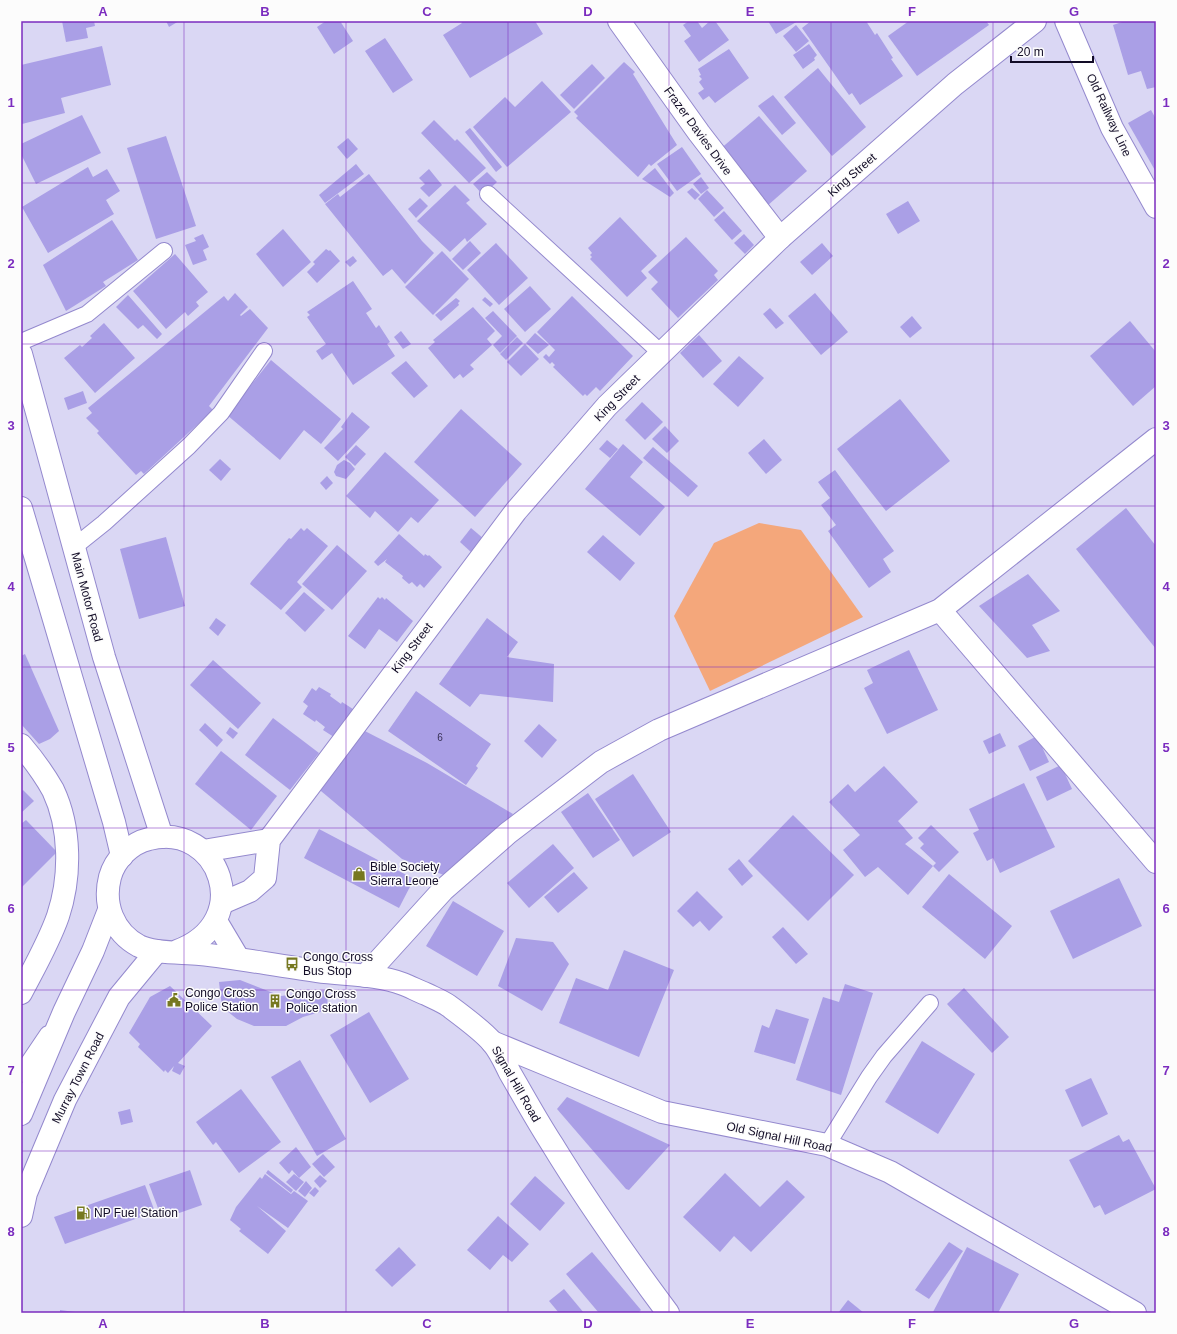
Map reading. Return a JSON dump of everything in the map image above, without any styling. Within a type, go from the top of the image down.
[{"type":"main road","name":"Frazer Davies Drive","points":[[619,21],[699,133],[780,238]]},
{"type":"main road","name":"King Street","points":[[269,840],[516,511],[607,406],[780,238],[955,84],[1035,21]]},
{"type":"main road","name":"Old Railway Line","points":[[1066,21],[1112,128],[1156,207]]},
{"type":"main road","name":"Main Motor Road","points":[[21,354],[104,657],[162,837]]},
{"type":"main road","points":[[364,976],[443,890],[508,833],[601,762],[659,730],[940,610],[1156,439]]},
{"type":"main road","points":[[21,508],[114,822],[122,856]]},
{"type":"main road","points":[[940,610],[1156,862]]},
{"type":"main road","points":[[21,745],[36,763],[53,791],[61,816],[67,845],[64,892],[58,916],[21,993]]},
{"type":"main road","points":[[162,837],[177,838],[190,843],[203,851],[215,866],[222,884],[219,912],[206,935],[193,945],[167,951],[141,947],[127,938],[116,925],[109,910],[107,890],[112,872],[122,856],[133,846],[147,839],[162,837]]},
{"type":"main road","points":[[203,851],[269,840],[265,878],[250,891],[219,912]]},
{"type":"main road","points":[[21,1114],[109,910]]},
{"type":"main road","points":[[219,912],[238,958]]},
{"type":"main road","name":"Signal Hill Road","points":[[167,951],[238,958],[317,971],[364,976],[401,983],[446,1004],[492,1042],[551,1144],[609,1233],[668,1313]]},
{"type":"main road","name":"Murray Town Road","points":[[21,1216],[26,1193],[65,1100],[119,997],[167,951]]},
{"type":"main road","name":"Old Signal Hill Road","points":[[492,1042],[662,1112],[827,1145],[890,1172],[1135,1313]]},
{"type":"lane","points":[[488,194],[660,353]]},
{"type":"lane","points":[[21,342],[87,314],[164,251]]},
{"type":"lane","points":[[74,548],[104,524],[189,446],[221,413],[264,351]]},
{"type":"lane","points":[[827,1145],[872,1072],[930,1003]]},
{"type":"lane","points":[[21,1074],[64,1012]]},
{"type":"shaded area","points":[[759,523],[801,530],[863,617],[710,691],[674,616],[714,543]]},
{"type":"building","points":[[62,21],[94,21],[95,26],[86,28],[88,38],[66,42]]},
{"type":"building","points":[[166,21],[179,21],[169,27]]},
{"type":"building","points":[[326,21],[340,21],[353,41],[334,54],[317,27]]},
{"type":"building","points":[[461,21],[535,21],[543,34],[470,78],[443,35],[462,23]]},
{"type":"building","points":[[689,21],[697,21],[702,28],[710,21],[715,21],[729,40],[699,62],[684,41],[691,36],[683,25]]},
{"type":"building","points":[[768,21],[798,21],[776,34]]},
{"type":"building","points":[[811,21],[866,21],[875,35],[877,33],[893,58],[891,59],[903,76],[860,105],[852,93],[849,95],[802,28]]},
{"type":"building","points":[[909,21],[986,21],[989,25],[917,76],[888,36]]},
{"type":"building","points":[[1125,21],[1156,21],[1156,87],[1147,89],[1141,71],[1128,75],[1113,25]]},
{"type":"building","points":[[796,25],[809,41],[796,52],[783,36]]},
{"type":"building","points":[[385,38],[413,80],[393,93],[365,51]]},
{"type":"building","points":[[809,44],[817,55],[814,58],[815,60],[803,69],[793,55]]},
{"type":"building","points":[[102,46],[111,85],[61,98],[65,113],[22,124],[21,65]]},
{"type":"building","points":[[729,49],[749,78],[715,103],[709,96],[703,100],[698,93],[704,89],[699,82],[702,79],[699,76],[701,75],[698,69]]},
{"type":"building","points":[[624,62],[635,72],[633,74],[677,145],[651,166],[649,164],[638,177],[576,118],[578,116],[574,112]]},
{"type":"building","points":[[592,64],[605,78],[574,109],[560,95]]},
{"type":"building","points":[[818,68],[866,127],[832,156],[784,97]]},
{"type":"building","points":[[542,81],[571,112],[507,167],[473,127],[505,97],[515,107]]},
{"type":"building","points":[[773,95],[796,123],[782,135],[758,106]]},
{"type":"building","points":[[1151,110],[1156,119],[1156,172],[1128,123]]},
{"type":"building","points":[[82,115],[101,153],[36,184],[21,154],[21,144]]},
{"type":"building","points":[[759,116],[807,171],[767,206],[719,150]]},
{"type":"building","points":[[434,120],[455,141],[457,139],[486,168],[469,183],[421,133]]},
{"type":"building","points":[[470,128],[502,167],[496,172],[465,132]]},
{"type":"building","points":[[166,136],[196,226],[156,239],[127,148]]},
{"type":"building","points":[[348,138],[358,149],[347,159],[337,147]]},
{"type":"building","points":[[682,147],[701,174],[677,191],[657,164]]},
{"type":"building","points":[[356,164],[364,174],[325,203],[319,195]]},
{"type":"building","points":[[88,167],[93,177],[107,169],[120,191],[106,200],[114,214],[48,253],[22,207]]},
{"type":"building","points":[[655,168],[674,193],[670,197],[642,179]]},
{"type":"building","points":[[429,169],[442,185],[429,197],[420,188],[425,184],[419,178]]},
{"type":"building","points":[[487,172],[497,182],[483,195],[473,184]]},
{"type":"building","points":[[369,174],[422,241],[434,253],[405,284],[392,269],[383,276],[325,204],[338,194],[340,197]]},
{"type":"building","points":[[701,177],[709,188],[701,194],[693,184]]},
{"type":"building","points":[[455,185],[470,200],[466,203],[487,224],[467,242],[465,238],[450,252],[417,221]]},
{"type":"building","points":[[692,188],[700,195],[695,200],[687,192]]},
{"type":"building","points":[[707,190],[724,208],[714,217],[698,199]]},
{"type":"building","points":[[420,198],[428,206],[416,218],[408,209]]},
{"type":"building","points":[[908,201],[920,221],[898,234],[886,214]]},
{"type":"building","points":[[724,211],[742,231],[732,240],[714,220]]},
{"type":"building","points":[[620,217],[657,256],[641,271],[647,278],[627,297],[590,259],[592,257],[590,255],[592,253],[588,248]]},
{"type":"building","points":[[112,220],[138,260],[103,282],[106,286],[66,311],[43,265]]},
{"type":"building","points":[[283,229],[311,262],[283,287],[256,254]]},
{"type":"building","points":[[203,234],[209,247],[203,250],[207,260],[193,265],[185,245],[196,241],[194,238]]},
{"type":"building","points":[[744,234],[754,245],[745,254],[734,243]]},
{"type":"building","points":[[686,237],[718,271],[714,275],[718,280],[678,318],[651,289],[658,282],[648,272]]},
{"type":"building","points":[[470,241],[481,253],[463,270],[452,259]]},
{"type":"building","points":[[496,243],[528,278],[499,305],[467,270]]},
{"type":"building","points":[[822,243],[833,256],[812,275],[800,262]]},
{"type":"building","points":[[326,249],[329,251],[330,250],[340,261],[317,283],[307,272],[315,264],[313,262]]},
{"type":"building","points":[[442,251],[469,279],[433,315],[405,287]]},
{"type":"building","points":[[175,254],[208,292],[196,302],[199,306],[188,316],[185,312],[166,329],[133,291]]},
{"type":"building","points":[[353,256],[357,261],[350,267],[345,262]]},
{"type":"building","points":[[353,281],[372,309],[366,313],[376,328],[379,325],[390,342],[387,344],[395,356],[353,385],[332,353],[322,360],[316,351],[326,344],[307,317],[310,315],[307,312]]},
{"type":"building","points":[[530,286],[551,309],[525,332],[504,309]]},
{"type":"building","points":[[235,293],[248,307],[240,315],[241,316],[250,309],[268,328],[209,406],[213,410],[144,474],[141,471],[136,475],[97,433],[99,431],[86,418],[92,413],[88,408],[224,296],[228,301]]},
{"type":"building","points":[[815,293],[848,332],[821,355],[788,316]]},
{"type":"building","points":[[128,295],[162,334],[157,339],[143,325],[138,329],[116,307]]},
{"type":"building","points":[[572,296],[633,356],[600,391],[596,387],[587,396],[585,394],[583,396],[553,367],[555,365],[552,362],[550,364],[543,357],[546,354],[549,357],[555,350],[537,332]]},
{"type":"building","points":[[485,297],[493,304],[490,307],[482,300]]},
{"type":"building","points":[[456,298],[460,301],[458,303],[459,305],[441,321],[435,315]]},
{"type":"building","points":[[473,307],[495,331],[487,339],[492,345],[470,365],[474,369],[463,378],[460,374],[454,379],[428,348],[435,342],[433,340]]},
{"type":"building","points":[[770,308],[784,323],[776,329],[763,314]]},
{"type":"building","points":[[493,311],[517,336],[500,353],[493,345],[502,336],[485,318]]},
{"type":"building","points":[[912,316],[922,328],[910,338],[900,327]]},
{"type":"building","points":[[1130,321],[1156,352],[1156,386],[1133,406],[1090,356]]},
{"type":"building","points":[[104,323],[135,358],[95,393],[64,358],[80,345],[82,347],[92,338],[90,336]]},
{"type":"building","points":[[401,331],[411,344],[403,349],[394,337]]},
{"type":"building","points":[[535,333],[549,345],[538,354],[526,343]]},
{"type":"building","points":[[699,335],[722,361],[703,378],[680,353]]},
{"type":"building","points":[[517,337],[523,343],[506,360],[500,354]]},
{"type":"building","points":[[525,344],[539,359],[521,376],[507,362]]},
{"type":"building","points":[[739,356],[764,378],[738,407],[713,384]]},
{"type":"building","points":[[271,360],[341,419],[321,444],[304,430],[280,460],[227,415]]},
{"type":"building","points":[[406,361],[428,386],[414,398],[391,373]]},
{"type":"building","points":[[83,391],[87,403],[68,410],[64,398]]},
{"type":"building","points":[[900,399],[950,461],[886,511],[837,449]]},
{"type":"building","points":[[642,402],[663,422],[645,440],[625,420]]},
{"type":"building","points":[[461,409],[522,464],[475,517],[414,462]]},
{"type":"building","points":[[352,412],[370,427],[338,461],[324,448],[343,429],[341,427]]},
{"type":"building","points":[[665,426],[679,441],[667,453],[652,439]]},
{"type":"building","points":[[764,439],[782,460],[766,474],[748,453]]},
{"type":"building","points":[[607,440],[618,449],[610,458],[599,449]]},
{"type":"building","points":[[623,444],[643,462],[630,477],[665,507],[640,536],[585,489]]},
{"type":"building","points":[[356,445],[366,454],[355,466],[345,457]]},
{"type":"building","points":[[653,447],[698,486],[688,497],[643,458]]},
{"type":"building","points":[[385,452],[439,500],[418,523],[411,517],[398,532],[375,511],[370,518],[346,496]]},
{"type":"building","points":[[220,459],[231,469],[221,481],[209,470]]},
{"type":"building","points":[[344,460],[350,463],[355,469],[346,479],[336,476],[334,472],[337,465]]},
{"type":"building","points":[[835,470],[894,551],[883,559],[891,572],[869,588],[828,531],[836,525],[821,505],[830,498],[818,482]]},
{"type":"building","points":[[327,476],[333,483],[326,490],[320,483]]},
{"type":"building","points":[[1126,508],[1156,546],[1156,649],[1076,549]]},
{"type":"building","points":[[301,528],[304,531],[307,528],[328,546],[297,582],[302,587],[281,610],[250,584],[289,538],[291,539]]},
{"type":"building","points":[[471,528],[484,539],[472,553],[460,542]]},
{"type":"building","points":[[399,534],[424,556],[425,554],[428,556],[429,555],[442,567],[424,588],[420,584],[417,587],[412,582],[409,584],[402,578],[403,576],[385,562],[387,559],[378,566],[374,562]]},
{"type":"building","points":[[603,535],[635,563],[620,581],[587,552]]},
{"type":"building","points":[[166,537],[185,606],[139,619],[120,549]]},
{"type":"building","points":[[337,545],[367,571],[332,610],[302,584]]},
{"type":"building","points":[[1028,574],[1060,611],[1032,625],[1050,651],[1027,658],[979,606]]},
{"type":"building","points":[[304,592],[325,610],[305,632],[285,613]]},
{"type":"building","points":[[378,597],[380,599],[382,597],[385,600],[386,598],[413,621],[397,642],[379,629],[365,649],[348,636]]},
{"type":"building","points":[[216,618],[226,625],[218,636],[209,628]]},
{"type":"building","points":[[487,618],[518,642],[507,657],[554,664],[553,702],[480,694],[470,707],[439,684]]},
{"type":"building","points":[[909,650],[938,710],[887,734],[864,688],[873,683],[867,670]]},
{"type":"building","points":[[25,654],[59,731],[50,739],[39,744],[21,724],[21,656]]},
{"type":"building","points":[[213,660],[261,703],[238,729],[190,685]]},
{"type":"building","points":[[319,687],[331,694],[330,696],[341,704],[342,702],[356,711],[337,739],[323,730],[325,727],[316,720],[315,722],[303,714],[308,706],[303,702],[312,688],[316,691]]},
{"type":"building","points":[[416,691],[491,744],[476,766],[478,768],[466,785],[388,731]]},
{"type":"building","points":[[273,718],[319,753],[290,790],[245,755]]},
{"type":"building","points":[[205,723],[223,740],[217,747],[199,730]]},
{"type":"building","points":[[539,724],[557,740],[542,758],[524,741]]},
{"type":"building","points":[[230,727],[238,733],[233,739],[226,733]]},
{"type":"building","points":[[361,729],[427,763],[513,814],[449,877],[402,859],[315,786]]},
{"type":"building","points":[[1000,733],[1006,746],[989,754],[983,741]]},
{"type":"building","points":[[1037,736],[1049,762],[1030,771],[1018,746]]},
{"type":"building","points":[[221,751],[277,796],[251,830],[195,784]]},
{"type":"building","points":[[1061,765],[1072,789],[1047,801],[1036,777]]},
{"type":"building","points":[[884,766],[918,802],[898,821],[913,838],[905,844],[933,866],[908,895],[878,867],[865,877],[843,850],[860,835],[829,802],[848,784],[855,792]]},
{"type":"building","points":[[633,774],[671,832],[633,857],[595,799]]},
{"type":"building","points":[[1024,783],[1055,847],[1000,873],[993,858],[987,861],[973,833],[979,830],[969,809]]},
{"type":"building","points":[[23,790],[34,801],[21,813],[21,792]]},
{"type":"building","points":[[588,793],[620,840],[593,858],[561,812]]},
{"type":"building","points":[[793,815],[854,875],[808,921],[748,861]]},
{"type":"building","points":[[26,820],[57,852],[21,888],[21,824]]},
{"type":"building","points":[[931,825],[959,852],[939,872],[933,866],[936,863],[920,848],[924,844],[918,838]]},
{"type":"building","points":[[319,829],[414,879],[399,908],[304,858]]},
{"type":"building","points":[[553,844],[574,868],[529,908],[507,883]]},
{"type":"building","points":[[739,859],[753,876],[742,886],[728,869]]},
{"type":"building","points":[[574,872],[588,888],[558,913],[544,897]]},
{"type":"building","points":[[949,874],[1012,926],[985,959],[922,907]]},
{"type":"building","points":[[1119,878],[1142,926],[1073,959],[1050,911]]},
{"type":"building","points":[[697,891],[723,917],[709,931],[700,921],[693,927],[677,911]]},
{"type":"building","points":[[453,901],[504,931],[477,976],[426,946]]},
{"type":"building","points":[[783,927],[808,954],[796,964],[772,937]]},
{"type":"building","points":[[516,938],[553,942],[569,964],[542,1011],[498,986]]},
{"type":"building","points":[[624,950],[674,970],[639,1057],[559,1023],[576,978],[608,990]]},
{"type":"building","name":"Congo Cross Police station","points":[[240,980],[281,996],[328,990],[327,1010],[303,1017],[286,1026],[254,1026],[237,1019],[222,1007],[219,982]]},
{"type":"building","points":[[845,984],[873,993],[841,1095],[796,1080],[823,997],[839,1002]]},
{"type":"building","points":[[170,986],[212,1026],[178,1063],[185,1066],[180,1075],[172,1071],[174,1066],[168,1073],[165,1070],[164,1072],[138,1047],[140,1044],[129,1033],[150,997]]},
{"type":"building","points":[[964,988],[1009,1037],[992,1053],[947,1004]]},
{"type":"building","points":[[776,1009],[809,1019],[795,1064],[754,1052],[762,1025],[769,1028]]},
{"type":"building","points":[[369,1012],[409,1079],[370,1103],[330,1035]]},
{"type":"building","points":[[922,1041],[975,1074],[938,1134],[885,1102]]},
{"type":"building","points":[[300,1060],[346,1139],[317,1156],[271,1077]]},
{"type":"building","points":[[1091,1078],[1108,1114],[1082,1127],[1065,1090]]},
{"type":"building","points":[[241,1089],[281,1142],[239,1173],[216,1142],[213,1145],[196,1122]]},
{"type":"building","points":[[567,1097],[670,1145],[629,1190],[626,1189],[557,1109]]},
{"type":"building","points":[[130,1109],[133,1122],[121,1125],[118,1112]]},
{"type":"building","points":[[1119,1135],[1123,1142],[1129,1139],[1156,1189],[1105,1215],[1100,1205],[1094,1208],[1069,1160]]},
{"type":"building","points":[[296,1147],[311,1167],[299,1178],[292,1170],[289,1174],[279,1163]]},
{"type":"building","points":[[323,1154],[335,1167],[324,1177],[312,1164]]},
{"type":"building","points":[[190,1170],[202,1205],[162,1219],[149,1184]]},
{"type":"building","points":[[268,1170],[293,1190],[291,1193],[266,1173]]},
{"type":"building","points":[[725,1173],[760,1207],[787,1180],[805,1197],[751,1252],[734,1236],[720,1252],[683,1217]]},
{"type":"building","points":[[265,1174],[291,1194],[294,1191],[308,1201],[288,1228],[257,1206],[286,1231],[268,1254],[239,1231],[241,1229],[230,1220],[236,1207],[260,1177],[262,1179]]},
{"type":"building","points":[[294,1174],[304,1182],[296,1191],[286,1182]]},
{"type":"building","points":[[320,1175],[327,1181],[320,1188],[314,1181]]},
{"type":"building","points":[[535,1176],[565,1203],[540,1231],[510,1204]]},
{"type":"building","points":[[306,1181],[312,1188],[305,1197],[298,1191]]},
{"type":"building","points":[[145,1185],[155,1212],[65,1244],[54,1217]]},
{"type":"building","points":[[315,1187],[319,1191],[314,1197],[309,1193]]},
{"type":"building","points":[[498,1216],[529,1244],[512,1262],[503,1255],[490,1270],[467,1250]]},
{"type":"building","points":[[949,1242],[963,1251],[929,1299],[915,1290]]},
{"type":"building","points":[[399,1247],[416,1265],[392,1287],[375,1270]]},
{"type":"building","points":[[967,1247],[1019,1274],[998,1313],[933,1312]]},
{"type":"building","points":[[592,1252],[641,1310],[638,1313],[599,1313],[566,1274]]},
{"type":"building","points":[[564,1289],[584,1313],[559,1313],[549,1301]]},
{"type":"building","points":[[848,1300],[864,1313],[838,1313]]},
{"type":"building","points":[[60,1310],[75,1312],[75,1313],[60,1313]]},
{"type":"place","name":"Bible Society Sierra Leone","points":[[359,874]]},
{"type":"place","name":"Congo Cross Bus Stop","points":[[292,964]]},
{"type":"place","name":"Congo Cross Police Station","points":[[174,1000]]},
{"type":"place","name":"Congo Cross Police station","points":[[275,1001]]},
{"type":"place","name":"NP Fuel Station","points":[[83,1213]]}]
